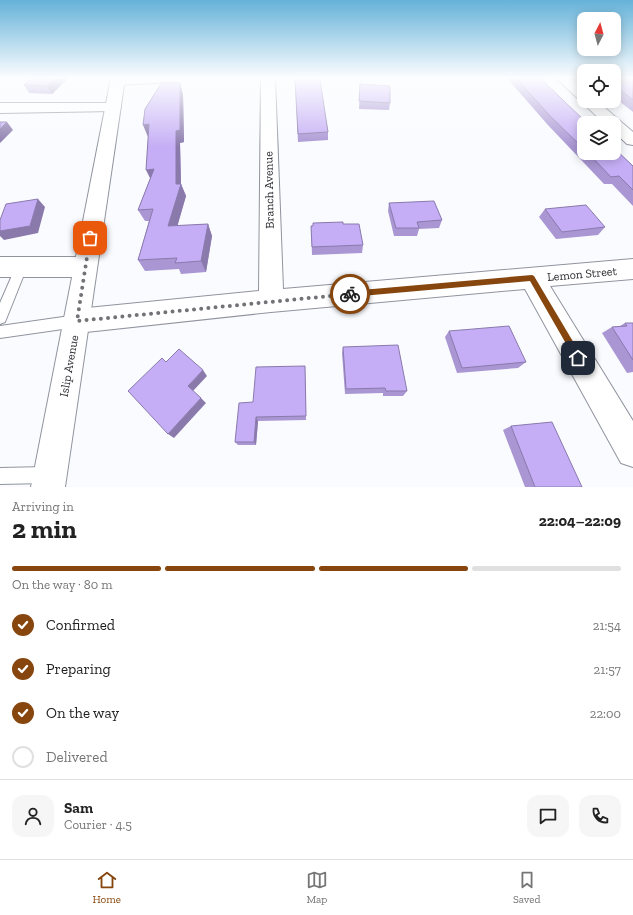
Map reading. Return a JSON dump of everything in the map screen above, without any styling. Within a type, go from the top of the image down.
[{"type":"street","name":"Islip Avenue","points":[[49,481],[115,101]]},
{"type":"street","name":"Branch Avenue","points":[[268,101],[271,301]]},
{"type":"street","points":[[0,108],[114,108]]},
{"type":"street","points":[[596,108],[605,116]]},
{"type":"street","points":[[621,130],[633,140]]},
{"type":"street","points":[[11,267],[85,267]]},
{"type":"street","name":"Lemon Street","points":[[77,321],[271,301],[633,269]]},
{"type":"street","points":[[532,278],[633,451]]},
{"type":"lane","points":[[0,318],[11,267]]},
{"type":"lane","points":[[0,332],[77,321]]},
{"type":"lane","points":[[0,476],[49,481]]},
{"type":"building","points":[[150,101],[180,101],[180,130],[176,131],[176,184],[181,184],[168,226],[208,224],[201,261],[175,263],[177,258],[138,260],[153,209],[138,210],[154,169],[146,170],[149,124],[143,125],[145,109]]},
{"type":"building","points":[[296,101],[323,101],[328,132],[298,134]]},
{"type":"building","points":[[359,101],[390,101],[390,103]]},
{"type":"building","points":[[536,101],[564,101],[580,116],[577,116],[577,142]]},
{"type":"building","points":[[0,122],[7,122],[0,129]]},
{"type":"building","points":[[621,155],[633,166],[633,190],[619,176],[611,177],[595,160],[621,160]]},
{"type":"building","points":[[38,199],[30,226],[0,231],[0,220],[6,204]]},
{"type":"building","points":[[434,201],[442,220],[417,222],[419,228],[396,228],[389,203]]},
{"type":"building","points":[[586,205],[605,227],[562,232],[545,209]]},
{"type":"building","points":[[343,222],[343,224],[359,224],[363,245],[312,247],[311,226],[313,226],[313,223]]},
{"type":"building","points":[[625,323],[633,323],[633,360],[612,327],[627,326]]},
{"type":"building","points":[[509,326],[526,362],[462,368],[449,331]]},
{"type":"building","points":[[398,345],[407,391],[386,391],[385,388],[346,389],[343,347]]},
{"type":"building","points":[[179,349],[203,370],[188,386],[201,398],[168,434],[128,391],[162,358],[166,362]]},
{"type":"building","points":[[305,366],[306,416],[256,417],[254,442],[235,442],[239,403],[253,402],[256,367]]},
{"type":"building","points":[[552,422],[582,487],[535,487],[511,426]]},
{"type":"way so far","points":[[90,238],[77,321],[350,294]]},
{"type":"route","points":[[350,294],[532,278],[578,358]]}]
